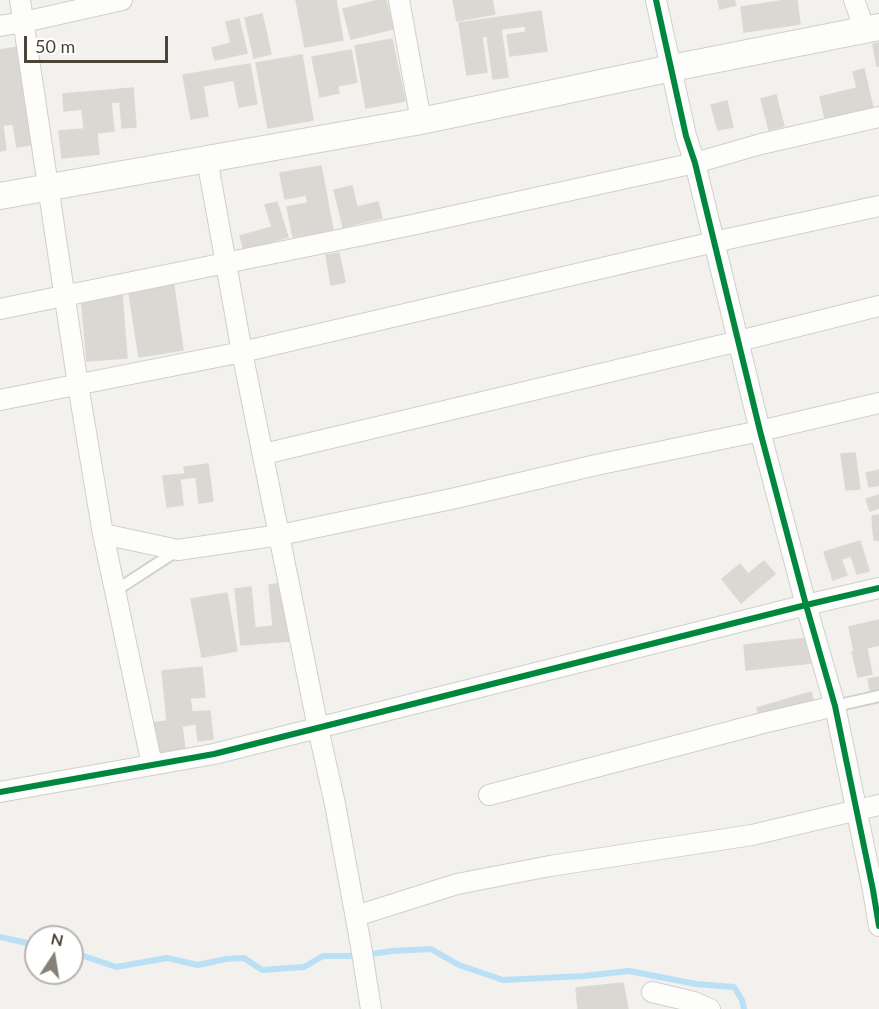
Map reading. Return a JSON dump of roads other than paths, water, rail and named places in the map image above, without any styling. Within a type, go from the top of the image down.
[{"type":"street","points":[[20,0],[78,385],[103,534],[152,765]]},
{"type":"street","points":[[0,26],[122,0]]},
{"type":"street","points":[[399,0],[421,121]]},
{"type":"street","points":[[656,0],[686,136],[695,163],[760,431],[835,706],[856,810],[876,889],[879,926]]},
{"type":"street","points":[[0,196],[421,121],[872,29],[854,0]]},
{"type":"street","points":[[0,309],[412,225],[695,163],[761,144],[879,117]]},
{"type":"street","points":[[207,159],[242,352],[335,804],[362,946],[371,1009]]},
{"type":"street","points":[[0,400],[242,352],[879,206]]},
{"type":"street","points":[[264,454],[879,306]]},
{"type":"street","points":[[103,534],[178,550],[280,535],[879,403]]},
{"type":"street","points":[[0,792],[214,754],[879,588]]},
{"type":"street","points":[[489,795],[835,706]]},
{"type":"street","points":[[356,916],[458,884],[550,866],[752,835],[879,805]]},
{"type":"street","points":[[652,992],[694,1002],[710,1009]]},
{"type":"lane","points":[[115,591],[178,550]]},
{"type":"lane","points":[[835,706],[879,696]]},
{"type":"waterway","points":[[0,937],[24,942]]},
{"type":"waterway","points":[[84,956],[116,967],[167,958],[198,965],[244,958],[262,970],[304,967],[323,956],[358,956],[431,949],[459,965],[503,980],[629,971],[696,984],[734,987],[742,1000],[744,1009]]}]
